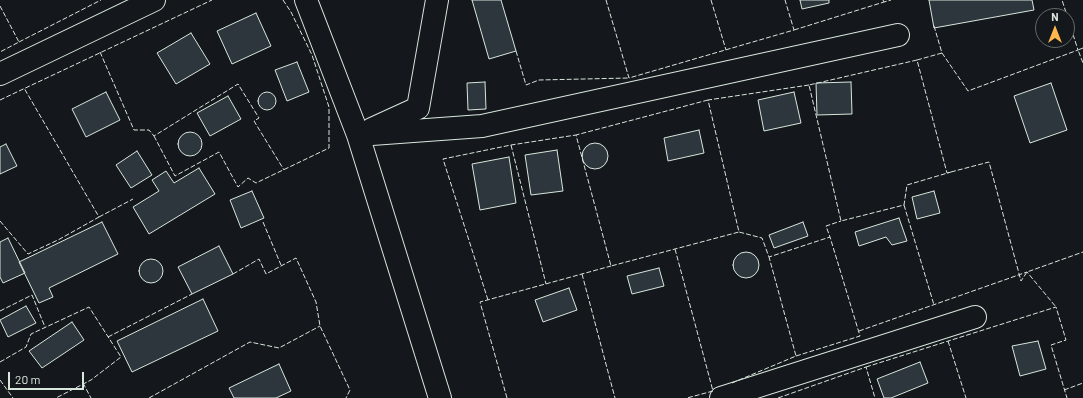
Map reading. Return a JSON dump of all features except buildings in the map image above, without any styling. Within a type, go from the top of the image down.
[{"type":"street","points":[[0,74],[154,0]]},
{"type":"street","points":[[306,0],[358,135],[440,398]]},
{"type":"street","points":[[358,135],[418,108],[437,0]]},
{"type":"street","points":[[358,135],[482,126],[898,35]]},
{"type":"street","points":[[721,398],[975,317]]},
{"type":"fence","points":[[19,42],[101,0]]},
{"type":"fence","points":[[0,100],[212,0]]},
{"type":"fence","points":[[154,136],[175,176],[219,152],[238,187],[248,178],[256,183],[329,148],[329,107],[312,55],[291,12],[283,0]]},
{"type":"fence","points":[[606,0],[629,78],[794,30],[785,0]]},
{"type":"fence","points":[[711,0],[726,50]]},
{"type":"fence","points":[[883,0],[884,2],[891,0]]},
{"type":"fence","points":[[934,26],[942,53],[968,91],[1078,50],[1062,0]]},
{"type":"fence","points":[[794,30],[884,2]]},
{"type":"fence","points":[[0,6],[19,42],[0,52]]},
{"type":"fence","points":[[1083,48],[1078,50],[1083,63]]},
{"type":"fence","points":[[516,51],[526,85],[539,80],[629,78]]},
{"type":"fence","points":[[100,52],[134,130],[149,130],[154,136],[238,84],[259,118],[254,121],[284,170]]},
{"type":"fence","points":[[942,53],[917,60],[947,173],[989,162],[1021,281],[1027,272],[1083,252]]},
{"type":"fence","points":[[917,60],[809,85],[841,221],[904,205],[907,185],[951,172]]},
{"type":"fence","points":[[809,85],[708,100],[739,232],[762,238],[769,257],[830,237],[826,226],[841,221]]},
{"type":"fence","points":[[0,221],[28,254],[58,240],[99,217],[24,88]]},
{"type":"fence","points":[[708,100],[576,135],[611,266],[739,232]]},
{"type":"fence","points":[[488,300],[443,159],[511,145],[576,135]]},
{"type":"fence","points":[[511,145],[546,284]]},
{"type":"fence","points":[[99,217],[133,199]]},
{"type":"fence","points":[[904,205],[934,305]]},
{"type":"fence","points":[[263,222],[281,265]]},
{"type":"fence","points":[[796,356],[860,336],[830,237]]},
{"type":"fence","points":[[675,249],[713,391],[687,398]]},
{"type":"fence","points":[[732,383],[796,356],[769,257]]},
{"type":"fence","points":[[233,274],[259,259],[266,274],[296,258],[316,302],[320,326],[350,390],[346,398]]},
{"type":"fence","points":[[507,398],[480,302],[611,266]]},
{"type":"fence","points":[[859,331],[1027,272],[1056,307]]},
{"type":"fence","points":[[582,274],[615,398]]},
{"type":"fence","points":[[108,337],[192,294]]},
{"type":"fence","points":[[0,311],[32,295],[45,327]]},
{"type":"fence","points":[[0,362],[26,347],[31,334],[89,307],[121,357],[91,380],[56,398]]},
{"type":"fence","points":[[866,367],[1056,307],[1066,340],[1051,345],[1067,398]]},
{"type":"fence","points":[[149,398],[250,342],[279,348],[320,326]]},
{"type":"fence","points":[[948,341],[966,398]]},
{"type":"fence","points":[[778,398],[866,367],[875,398]]},
{"type":"fence","points":[[0,380],[13,398]]},
{"type":"fence","points":[[83,383],[91,398]]},
{"type":"fence","points":[[1064,390],[1083,383]]}]
